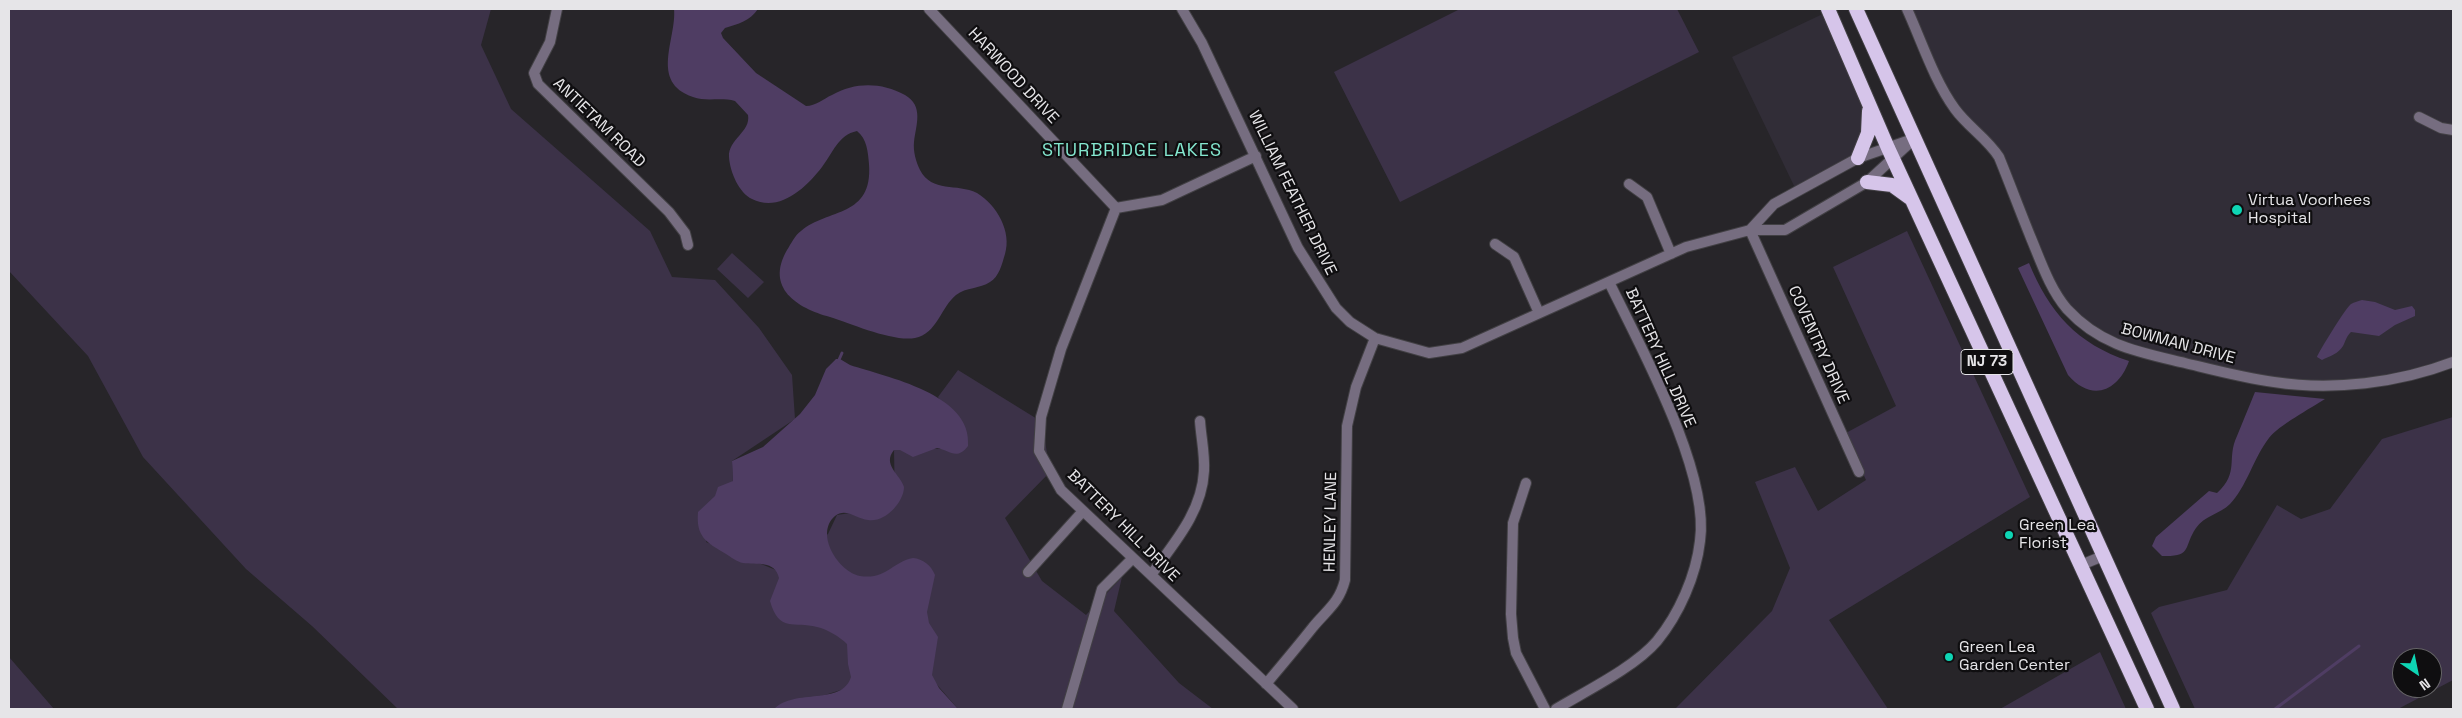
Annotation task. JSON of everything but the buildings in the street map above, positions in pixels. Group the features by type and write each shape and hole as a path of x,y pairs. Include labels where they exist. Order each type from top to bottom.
{"highway":[{"name":"NJ 73","path":"1828,9 1912,200 2147,709"},
{"name":"NJ 73","path":"1856,9 2173,709"},
{"path":"1858,158 1868,133 1869,105"},
{"path":"1868,182 1892,185 1912,200"}],"street":[{"name":"ANTIETAM ROAD","path":"557,9 550,42 534,73 538,84 670,212 684,233 688,245"},
{"name":"WILLIAM FEATHER DRIVE","path":"1182,9 1202,43 1298,248 1318,283 1336,308 1350,322 1375,338 1429,353 1462,348 1686,247 1750,230 1785,230 1868,182 1891,153 1914,139"},
{"name":"BOWMAN DRIVE","path":"1907,9 1947,97 1963,118 1986,139 1999,157 2052,286 2066,308 2082,324 2102,338 2126,350 2276,383 2346,384 2381,381 2453,362"},
{"name":"HARWOOD DRIVE","path":"931,10 1116,208"},
{"path":"2419,117 2441,128 2453,130"},
{"name":"WILLIAM FEATHER DRIVE","path":"1750,230 1774,204 1858,158 1891,153"},
{"path":"1116,208 1162,200 1256,156"},
{"path":"1629,184 1648,197 1671,254"},
{"name":"BATTERY HILL DRIVE","path":"1116,208 1060,349 1041,417 1039,450 1044,463 1061,490 1293,709"},
{"name":"COVENTRY DRIVE","path":"1750,230 1859,472"},
{"path":"1495,244 1514,257 1539,313"},
{"name":"BATTERY HILL DRIVE","path":"1556,709 1640,657 1657,641 1677,610 1690,580 1701,541 1699,510 1693,474 1662,391 1609,282"},
{"name":"HENLEY LANE","path":"1266,684 1320,619 1335,604 1341,594 1345,580 1347,426 1356,387 1375,338"},
{"path":"1151,575 1193,516 1198,501 1204,468 1200,421"},
{"path":"1526,483 1513,523 1511,614 1513,638 1516,653 1545,709"},
{"path":"1028,572 1083,511"},
{"path":"2081,565 2103,556"},
{"path":"1067,709 1102,589 1132,558"}],"shaded area":[{"path":"9,9 491,9 481,45 511,109 650,231 672,277 715,280 759,328 792,375 795,419 732,461 733,481 706,542 776,570 828,534 837,515 895,506 894,450 966,448 938,397 958,370 1042,422 1050,472 1005,518 1042,581 1086,615 1122,577 1114,611 1179,683 1213,709 958,709 933,680 844,689 780,709 398,709 312,626 246,569 143,457 88,356 9,271"},
{"path":"674,9 758,9 747,19 725,28 721,33 723,38 756,73 806,106 816,104 841,91 868,85 887,88 911,99 917,110 914,153 920,170 925,177 938,185 977,193 991,204 1001,220 1007,246 996,277 982,286 960,292 956,295 934,326 929,331 915,338 906,339 872,332 818,313 796,302 782,286 780,275 781,263 787,250 799,233 812,224 847,209 864,194 868,181 869,164 865,142 857,131 845,136 836,145 816,175 800,190 782,201 762,203 747,196 736,181 729,157 732,145 746,126 748,115 735,101 693,97 680,90 672,81 668,70 668,59"},
{"path":"1460,9 1677,9 1699,52 1400,202 1334,72"},
{"name":"Virtua Voorhees Hospital","path":"1907,9 2453,9 2453,362 2381,381 2276,383 2126,349 2066,308 1999,157 1956,110"},
{"path":"1829,11 1869,105 1858,158 1797,192 1732,57"},
{"path":"1907,231 2030,497 1829,620 1888,709 1675,709 1772,611 1790,568 1755,482 1795,467 1818,511 1866,480 1844,434 1896,406 1833,267"},
{"path":"732,253 764,282 748,298 717,269"},
{"path":"2029,263 2046,297 2067,324 2094,345 2129,361 2124,372 2111,386 2095,391 2086,389 2068,375 2018,268"},
{"path":"2362,300 2375,302 2395,310 2412,306 2415,310 2415,316 2395,325 2379,336 2351,332 2341,349 2336,353 2322,360 2317,357 2348,307 2352,303"},
{"path":"836,359 904,382 924,391 942,401 957,413 966,428 968,446 957,454 937,448 913,457 900,450 894,450 890,460 891,465 904,487 901,499 897,505 887,515 874,520 864,519 847,513 839,514 829,524 827,532 828,542 837,560 852,573 860,576 869,577 883,573 913,558 929,565 935,575 927,612 929,623 938,637 932,675 939,688 958,709 774,709 794,699 828,694 846,686 851,677 847,644 821,628 783,622 778,618 770,601 779,578 774,568 764,564 736,561 708,542 701,533 698,512 715,496 718,487 733,481 732,461 763,447 800,414 815,395 826,369"},
{"path":"2255,392 2325,399 2273,433 2259,454 2236,497 2226,507 2199,524 2183,553 2162,556 2152,546 2156,537 2209,491 2217,493 2228,478 2231,472 2234,444"},
{"path":"2453,417 2453,680 2442,686 2442,648 2392,648 2392,698 2419,698 2398,709 2195,709 2151,613 2159,607 2227,590 2277,505 2301,519 2330,509 2382,439"},
{"path":"2100,652 2126,709 2000,709"},
{"path":"9,657 54,709 9,709"}],"waterway":[{"path":"838,362 842,353"},
{"path":"2275,709 2359,646"}],"place":[{"name":"Virtua Voorhees Hospital","path":"2237,210"},
{"name":"Green Lea Florist","path":"2009,535"},
{"name":"Green Lea Garden Center","path":"1949,657"}],"district":[{"name":"STURBRIDGE LAKES","path":"1132,151"}]}
